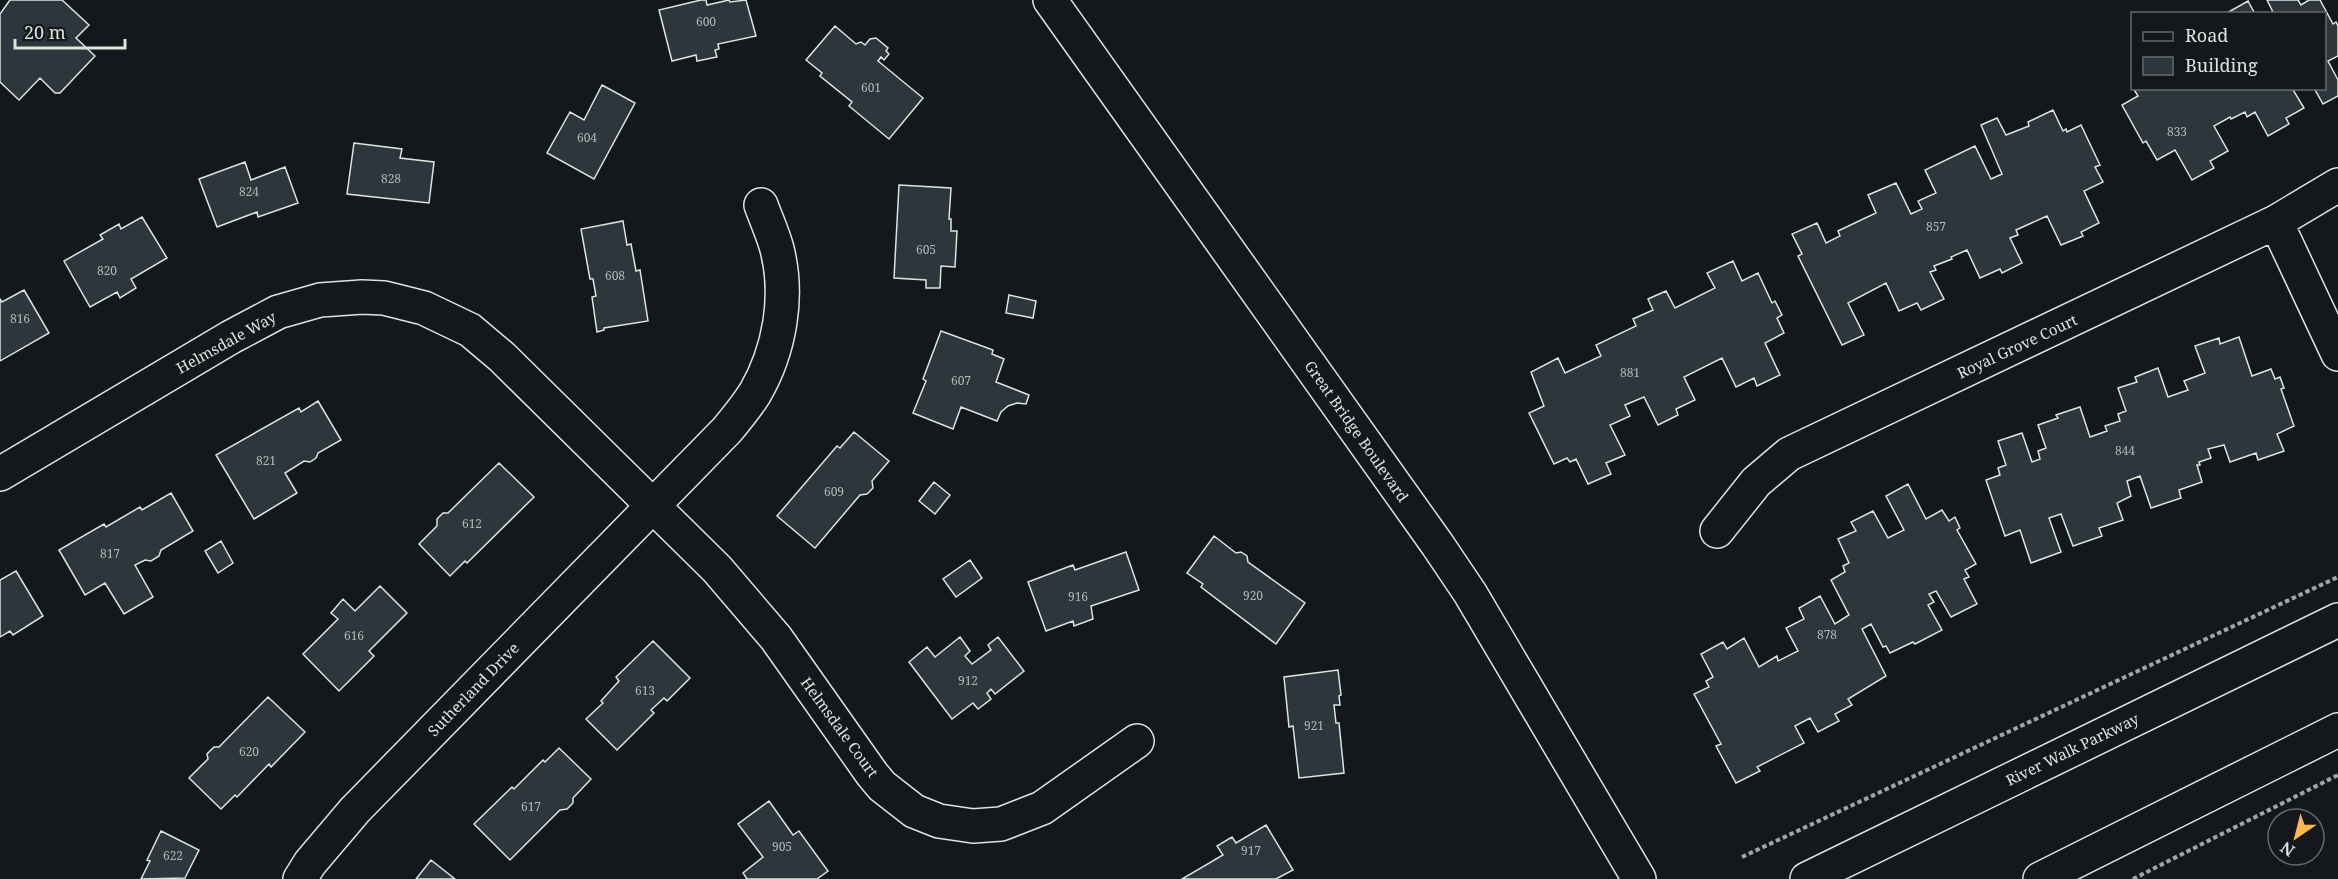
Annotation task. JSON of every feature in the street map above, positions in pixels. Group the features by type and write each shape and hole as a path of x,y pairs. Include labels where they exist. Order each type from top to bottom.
{"street":[{"name":"Great Bridge Boulevard","path":"1050,0 1444,554 1476,603 1639,879"},
{"name":"Royal Grove Court","path":"1717,531 1756,482 1789,454 2276,222 2338,185"},
{"name":"Sutherland Drive","path":"300,879 310,863 354,810 728,430 754,395 766,373 779,326 783,297 777,248 761,205"},
{"path":"2276,222 2338,354"},
{"name":"Helmsdale Way","path":"0,474 231,337 278,312 320,300 384,298 424,308 470,330 526,381 654,506"},
{"name":"Helmsdale Court","path":"654,506 717,569 776,638 882,786 914,810 939,821 973,826 1001,824 1042,808 1137,741"},
{"name":"River Walk Parkway","path":"1807,879 2338,620"},
{"path":"2040,879 2338,730"}],"path":[{"path":"1742,857 2338,577"},
{"path":"2133,879 2338,776"}],"building":[{"path":"10,0 62,0 89,25 76,38 95,56 60,93 55,93 40,78 19,100 0,82 0,14"},
{"path":"706,0 707,5 729,0 730,2 746,0 756,36 718,44 719,49 715,50 717,57 697,61 696,55 672,61 659,10"},
{"path":"2267,0 2298,0 2301,5 2309,0 2320,0 2333,24 2336,22 2338,26 2338,56 2328,61 2338,80 2338,96 2323,104 2315,90 2326,90 2326,12 2273,12"},
{"path":"2248,1 2254,12 2229,12"},
{"path":"835,26 856,44 861,42 865,45 870,39 876,38 888,48 886,51 889,54 884,60 881,57 878,61 923,98 889,139 849,106 852,102 820,76 822,73 806,60"},
{"path":"602,85 635,103 594,179 547,153 570,112 584,120"},
{"path":"2134,90 2293,90 2304,108 2286,118 2289,124 2268,136 2255,112 2247,117 2245,112 2231,119 2230,117 2214,126 2228,151 2210,161 2214,168 2192,180 2175,150 2157,160 2146,141 2143,143 2122,105 2138,96"},
{"path":"2053,110 2063,131 2066,129 2067,132 2081,125 2100,165 2095,167 2103,182 2084,191 2099,223 2081,232 2083,236 2061,245 2047,216 2016,230 2018,235 2010,238 2022,263 2002,273 2000,269 1980,278 1967,250 1951,257 1952,259 1934,266 1936,270 1930,272 1944,299 1921,310 1917,303 1899,311 1886,283 1848,303 1864,335 1842,345 1798,256 1802,254 1792,234 1817,223 1826,243 1840,236 1838,231 1876,213 1868,195 1896,183 1911,214 1922,209 1918,201 1936,193 1925,170 1975,146 1991,179 2002,174 1981,125 1997,118 2006,135 2029,126 2028,122"},
{"path":"354,143 402,149 400,158 434,162 429,203 347,194"},
{"path":"245,162 251,180 285,167 298,203 258,217 257,212 217,227 199,179"},
{"path":"899,185 951,188 949,219 951,219 951,231 957,231 955,267 941,266 940,288 926,288 926,280 894,278"},
{"path":"142,217 167,258 131,279 136,288 120,298 117,292 90,307 64,261 103,239 100,235 119,224 121,229"},
{"path":"623,221 627,245 631,244 636,271 640,270 648,321 604,328 597,332 592,297 596,296 593,279 590,279 581,229"},
{"path":"1733,261 1742,281 1758,273 1772,303 1775,301 1782,315 1777,318 1784,333 1765,343 1780,375 1757,386 1754,378 1736,387 1722,358 1684,377 1695,400 1676,409 1678,415 1658,425 1644,397 1625,405 1630,416 1610,425 1625,455 1606,463 1611,474 1588,484 1576,459 1570,462 1567,458 1554,464 1529,413 1544,406 1531,372 1558,358 1565,373 1601,356 1596,345 1636,326 1633,319 1653,310 1648,299 1666,291 1675,308 1715,288 1707,273"},
{"path":"24,290 49,333 0,361 0,299 2,302"},
{"path":"1009,295 1036,301 1033,318 1006,313"},
{"path":"941,331 993,350 992,354 1004,359 996,382 1029,395 1026,404 1017,403 1008,406 1001,412 997,421 961,407 953,429 913,413 926,381 923,379"},
{"path":"2239,337 2252,376 2271,369 2275,379 2280,377 2284,388 2281,389 2294,426 2277,434 2284,451 2258,460 2256,453 2230,462 2224,445 2208,449 2211,458 2197,465 2202,482 2179,490 2181,498 2151,508 2140,476 2127,481 2131,496 2117,503 2123,520 2099,528 2102,536 2073,546 2061,514 2049,518 2061,552 2031,563 2020,530 2005,536 1986,480 2000,475 1998,468 2006,465 1998,441 2022,433 2032,462 2040,459 2038,451 2046,448 2038,425 2058,418 2056,415 2080,407 2090,437 2107,431 2105,426 2120,421 2118,414 2126,411 2118,388 2137,382 2135,377 2158,368 2168,397 2188,390 2184,381 2205,373 2195,346 2219,338 2220,344"},
{"path":"318,401 341,440 318,453 316,458 310,462 304,461 285,473 297,493 254,519 216,455 299,408 301,412"},
{"path":"854,432 889,461 872,481 873,488 867,494 860,495 815,548 777,516 837,446 840,448"},
{"path":"499,463 534,497 467,563 465,561 450,576 419,544 437,526 437,519 443,513 448,513"},
{"path":"934,482 950,495 935,514 919,501"},
{"path":"1908,484 1926,519 1942,510 1949,521 1955,517 1960,528 1957,530 1976,564 1965,570 1969,577 1964,579 1977,604 1951,617 1936,591 1929,594 1934,602 1928,605 1942,630 1915,644 1913,642 1890,653 1886,646 1883,647 1871,624 1862,629 1886,676 1848,699 1852,705 1835,714 1839,721 1818,732 1810,718 1795,726 1804,743 1757,767 1760,771 1736,783 1716,746 1721,744 1694,694 1709,687 1706,681 1713,677 1701,654 1723,642 1727,649 1744,638 1759,667 1777,656 1778,661 1798,651 1786,628 1804,619 1799,608 1820,596 1835,624 1849,615 1831,580 1845,572 1843,566 1849,563 1838,539 1856,531 1851,522 1873,511 1888,538 1904,530 1886,496"},
{"path":"171,493 193,531 161,550 159,556 151,561 145,560 135,565 153,597 124,614 105,583 85,595 59,550 104,524 106,527 140,507 142,510"},
{"path":"1214,536 1236,553 1241,552 1247,556 1248,562 1305,603 1276,644 1201,587 1203,584 1187,573"},
{"path":"221,541 233,563 218,573 205,551"},
{"path":"1126,552 1139,590 1091,606 1093,619 1074,626 1073,621 1046,631 1028,582 1073,565 1075,570"},
{"path":"970,560 982,578 956,597 943,579"},
{"path":"16,571 43,616 13,635 10,631 0,637 0,580"},
{"path":"380,586 407,613 369,651 374,656 339,691 303,654 338,619 331,613 343,599 355,611"},
{"path":"960,637 970,651 965,656 972,664 991,650 988,645 998,637 1024,671 995,694 991,689 987,693 991,699 978,709 973,703 952,719 909,662 927,647 935,657"},
{"path":"653,641 690,678 667,701 664,698 651,710 654,713 617,750 586,719 603,703 601,701 619,681 616,677"},
{"path":"1338,670 1340,705 1334,705 1336,723 1339,723 1344,773 1299,778 1293,726 1289,727 1284,677"},
{"path":"268,697 305,732 271,767 269,764 237,797 235,795 221,809 189,778 208,759 207,754 214,747 219,747"},
{"path":"559,748 591,779 573,798 573,803 567,809 560,810 510,860 474,824 512,787 514,789 543,760 545,762"},
{"path":"769,801 793,835 799,831 828,871 817,879 747,879 743,873 763,857 738,824"},
{"path":"1266,825 1293,870 1276,879 1182,879 1223,855 1217,846 1232,837 1236,843"},
{"path":"161,831 199,850 185,878 141,879"},
{"path":"431,860 455,879 416,879"}]}
